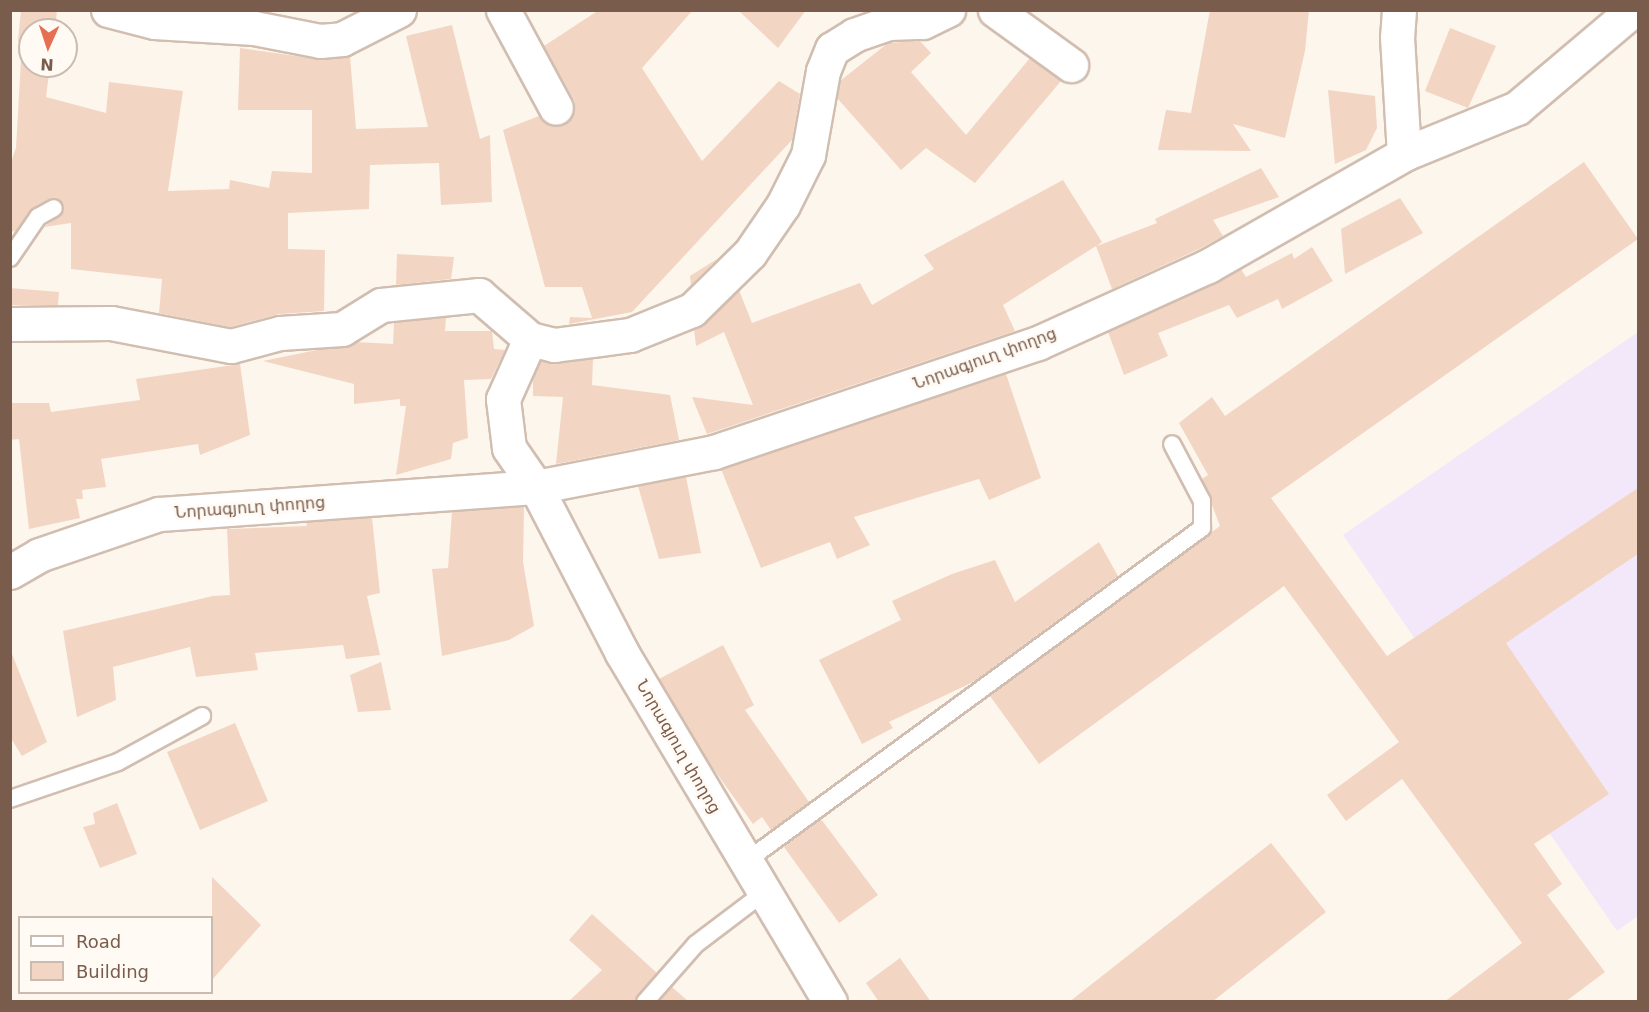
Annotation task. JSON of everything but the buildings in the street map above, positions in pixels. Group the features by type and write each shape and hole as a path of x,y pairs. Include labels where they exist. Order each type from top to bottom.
{"street":[{"path":"108,10 154,22 254,28 320,40 342,39 399,10"},
{"path":"503,10 556,108"},
{"path":"10,324 111,323 231,346 280,333 342,329 381,305 479,295 530,339 554,345 630,335 692,310 750,254 783,205 808,155 823,71 832,49 854,35 880,26 923,22 948,10"},
{"path":"995,10 1071,65"},
{"path":"1399,10 1397,37 1404,154"},
{"name":"Նորագյուղ փողոց","path":"10,572 39,555 159,514 536,487 714,452 1038,343 1208,266 1404,154 1517,108 1633,10"},
{"name":"Նորագյուղ փողոց","path":"530,339 503,399 509,448 536,487 622,653 762,894 830,1002"}],"lane":[{"path":"10,258 38,217 54,208"},
{"path":"745,862 1202,528 1202,501 1172,444"},
{"path":"10,799 118,762 202,716"},
{"path":"645,1002 696,944 762,894"}],"shaded area":[{"path":"1638,332 1638,916 1617,931 1343,535"}]}
